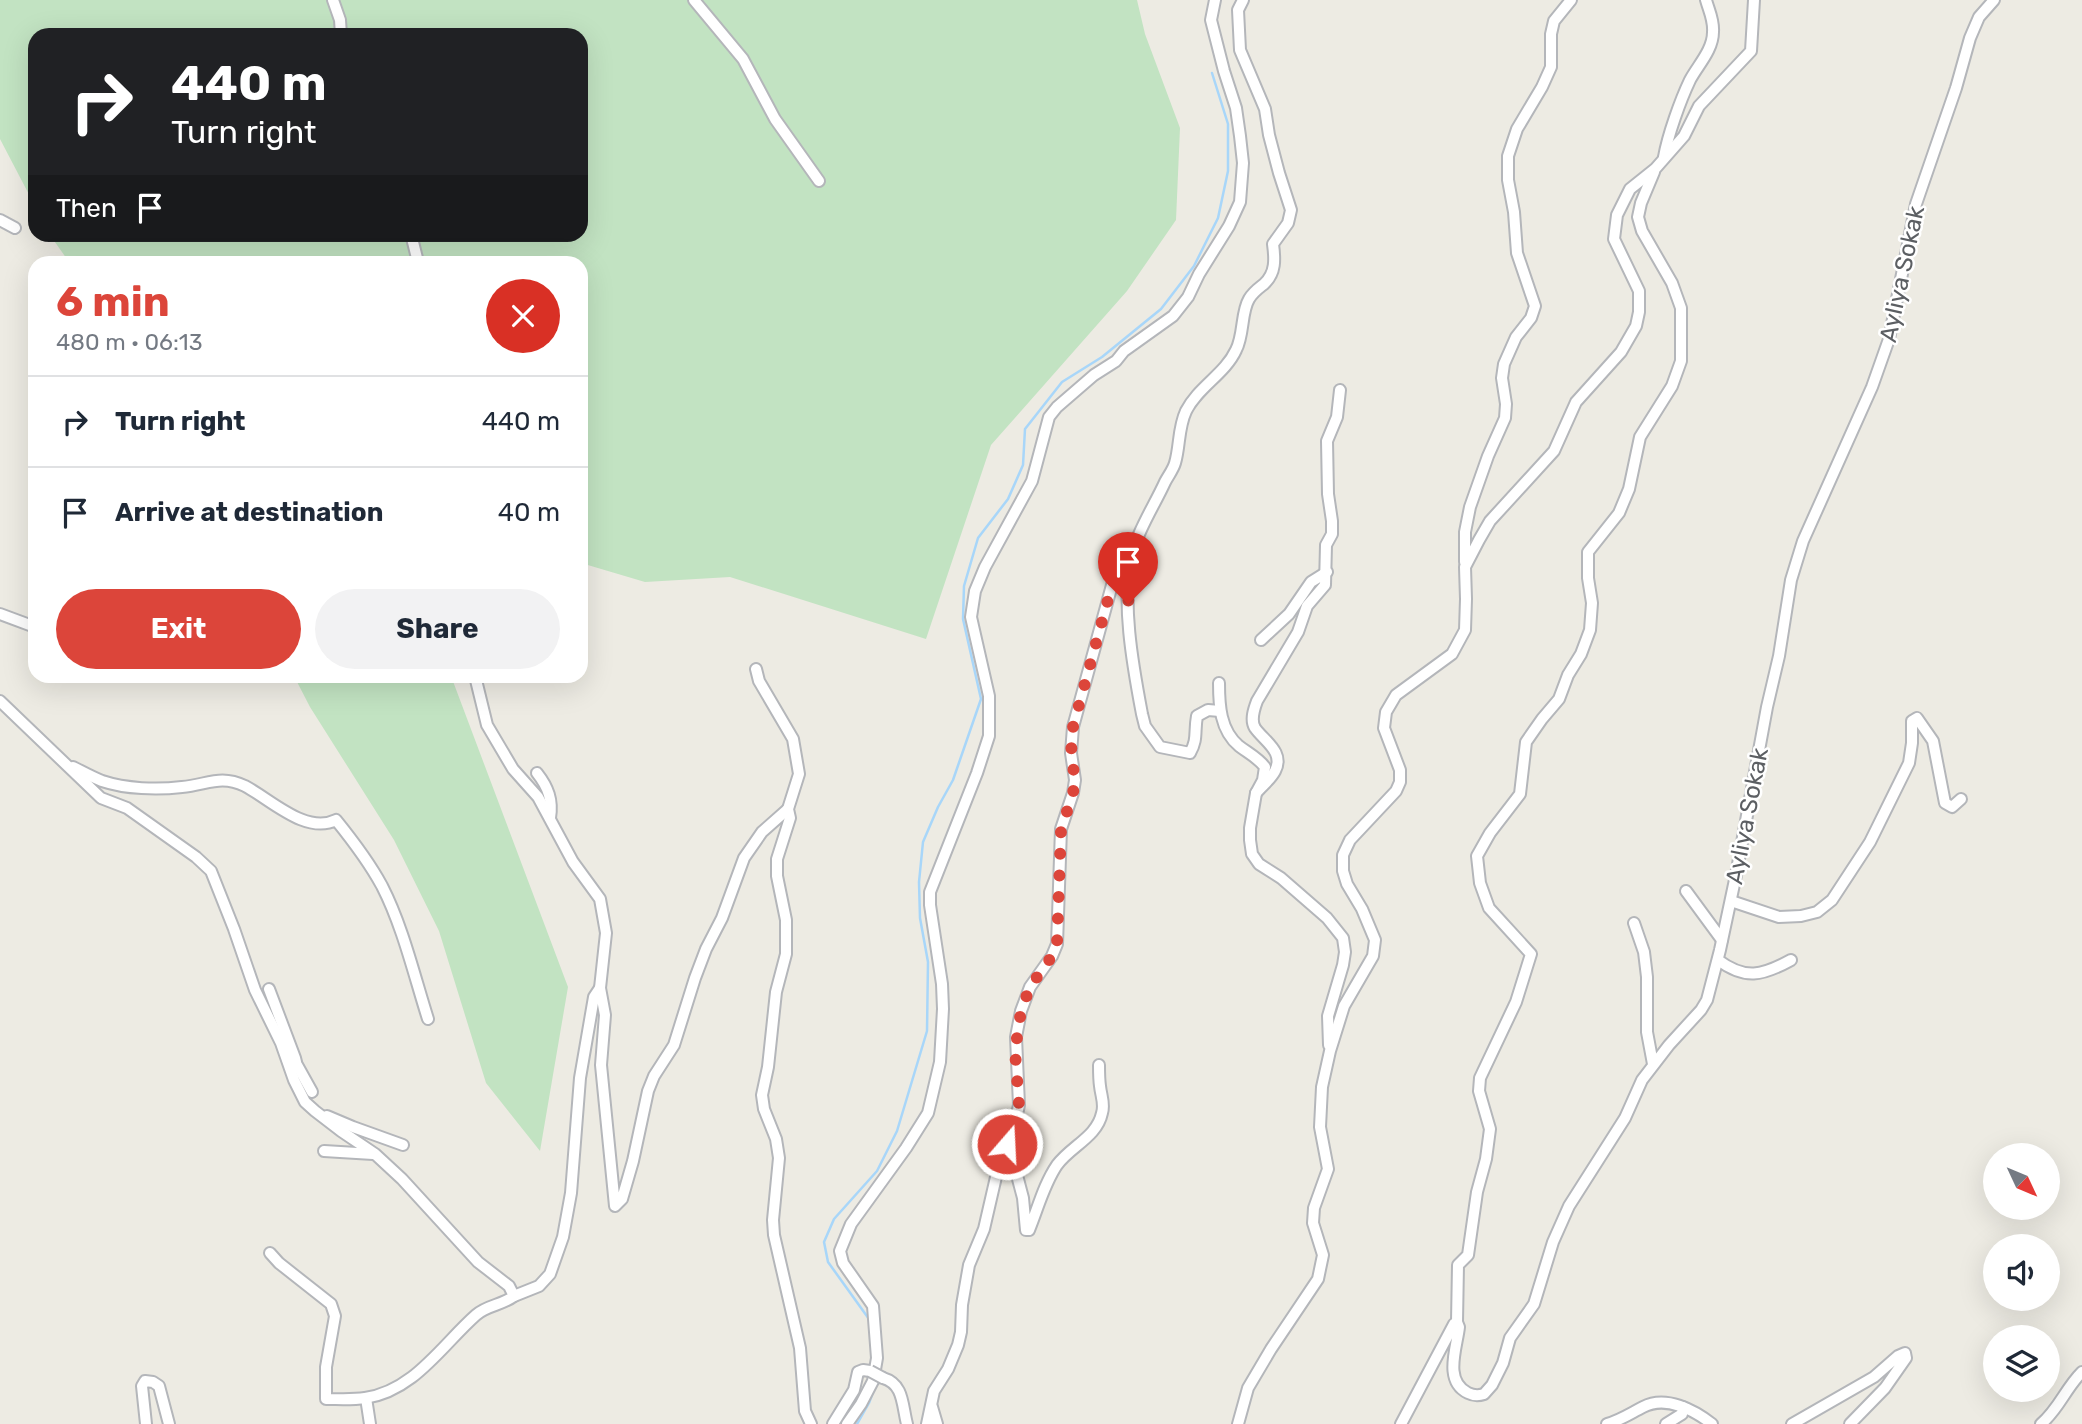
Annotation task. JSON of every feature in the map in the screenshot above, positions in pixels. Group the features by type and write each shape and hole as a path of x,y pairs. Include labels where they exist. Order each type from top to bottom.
{"street":[{"path":"333,0 341,28"},
{"path":"694,0 743,59 775,119 819,181"},
{"path":"847,1424 862,1404 873,1381 877,1358 873,1306 843,1263 840,1251 851,1224 928,1113 940,1062 942,984 930,892 989,736 989,696 971,617 975,591 985,567 1032,481 1049,417 1094,375 1173,316 1188,297 1235,215 1242,190 1243,163 1236,108 1211,20 1215,0"},
{"path":"1220,711 1208,710 1197,716 1196,742 1190,753 1160,747 1145,726 1129,629 1129,578 1133,551 1174,465 1185,413 1192,401 1220,373 1236,352 1247,300 1266,282 1273,271 1273,244 1288,223 1291,210 1279,173 1265,109 1240,50 1238,10 1242,0"},
{"path":"1238,1424 1248,1388 1318,1279 1323,1255 1312,1223 1314,1208 1328,1169 1320,1127 1322,1087 1344,1006 1373,956 1375,940 1362,909 1347,884 1343,855 1350,840 1396,792 1400,782 1400,770 1384,727 1386,712 1396,695 1452,654 1465,630 1465,532 1470,507 1488,456 1506,418 1502,378 1504,363 1516,337 1531,318 1535,306 1517,253 1508,180 1508,156 1517,129 1551,67 1554,21 1571,0"},
{"path":"1664,158 1667,141 1686,92 1710,46 1713,21 1706,0"},
{"path":"1465,567 1490,522 1554,451 1576,402 1621,352 1636,326 1639,291 1614,239 1617,215 1630,189 1655,169 1684,136 1699,106 1751,51 1754,0"},
{"name":"Ayliya Sokak","path":"1457,1322 1459,1327 1452,1363 1455,1378 1462,1390 1480,1396 1492,1385 1503,1363 1510,1338 1534,1304 1561,1222 1625,1118 1638,1088 1653,1065 1701,1010 1711,990 1779,656 1789,589 1800,550 1885,354 1916,204 1956,88 1970,38 1979,17 1994,0"},
{"path":"1401,1424 1457,1322 1458,1265 1468,1255 1490,1129 1479,1091 1480,1079 1516,1002 1531,954 1489,908 1480,883 1478,856 1490,833 1520,794 1526,743 1559,699 1568,675 1581,654 1590,630 1592,603 1588,552 1619,513 1629,489 1640,437 1672,386 1681,361 1681,308 1672,283 1642,232 1638,216 1655,169"},
{"path":"0,220 15,228"},
{"path":"1256,793 1276,770 1277,756 1271,745 1254,727 1252,713 1298,632 1307,607 1325,585 1326,545 1332,534 1327,441 1337,417 1340,390"},
{"path":"1099,1065 1103,1104 1099,1123 1091,1134 1065,1155 1053,1171 1030,1230 1026,1230 1023,1198 1012,1154 1019,1105 1016,1037 1021,1011 1030,987 1052,956 1057,944 1061,830 1075,780 1071,753 1073,727 1115,574 1133,551"},
{"path":"1261,640 1289,614 1311,582 1326,572"},
{"path":"0,614 28,624"},
{"path":"756,669 759,681 793,739 799,774 788,809 790,818 777,859 777,876 786,920 786,954 776,992 768,1067 762,1095 779,1158 774,1235 800,1348 805,1411 811,1424"},
{"path":"477,683 487,725 513,769 538,797 573,862 600,899 606,933 600,988 605,1015 601,1065 615,1206 622,1199 633,1161 648,1091 654,1076 674,1045 695,978 722,918 744,858 762,832 788,809"},
{"path":"1219,683 1223,724 1238,745 1265,767 1263,780 1256,793 1250,828 1252,854 1259,864 1327,918 1343,938 1343,965 1328,1016 1330,1051"},
{"path":"0,701 101,797 127,808 196,857 211,871 255,990 281,1043 305,1102 375,1154 478,1262 509,1286 514,1296"},
{"path":"1731,901 1779,917 1816,912 1832,900 1871,842 1909,763 1912,721 1917,718 1933,741 1945,803 1952,807 1961,799"},
{"path":"62,761 100,780 120,786 183,788 219,780 231,781 246,787 291,815 310,822 327,824 336,820 359,849 382,887 401,932 428,1018"},
{"path":"537,773 550,794 550,818"},
{"path":"1686,891 1723,940"},
{"path":"1634,923 1644,952 1647,1032 1653,1065"},
{"path":"1718,960 1732,971 1744,974 1772,969 1790,960"},
{"path":"270,1253 331,1304 335,1316 326,1367 326,1399 366,1398 402,1384 417,1374 479,1312 539,1286 550,1274 563,1237 571,1193 580,1077 594,998 600,988"},
{"path":"269,989 295,1058 296,1062 290,1067"},
{"path":"290,1067 297,1065 312,1092"},
{"path":"315,1111 403,1145"},
{"path":"927,1424 934,1391 948,1369 958,1345 961,1305 969,1265 984,1229 999,1164 1015,1124"},
{"path":"324,1151 375,1154"},
{"path":"1792,1424 1874,1377 1905,1353 1906,1359 1885,1388 1850,1424"},
{"path":"832,1424 854,1390 858,1373 863,1370 893,1381 907,1424"},
{"path":"2041,1424 2055,1411 2070,1384 2082,1372"},
{"path":"146,1424 142,1386 145,1381 159,1386 169,1424"},
{"path":"366,1398 370,1424"},
{"path":"1607,1424 1657,1403 1691,1409 1712,1424"},
{"path":"931,1404 937,1424"},
{"path":"1666,1424 1682,1414 1683,1406"}],"green space":[{"path":"0,0 1137,0 1145,34 1180,128 1176,220 1127,291 991,445 926,639 730,577 645,582 588,565 588,256 65,256 55,242 588,242 588,28 28,28 28,193 0,139"},
{"path":"298,683 454,683 568,987 540,1151 486,1083 439,931 394,840"}],"waterway":[{"path":"869,1319 828,1262 824,1242 834,1219 877,1171 897,1131 927,1031 928,962 920,918 919,882 923,842 953,780 981,699 963,619 964,586 978,538 1008,499 1023,465 1025,429 1062,382 1102,357 1161,309 1194,266 1218,218 1228,171 1228,124 1212,73"},
{"path":"857,1424 873,1392"}],"route":[{"path":"1007,1144 1019,1105 1015,1051 1021,1011 1030,987 1052,956 1057,944 1061,830 1075,780 1071,753 1073,727 1115,574 1133,551 1128,604"}]}
